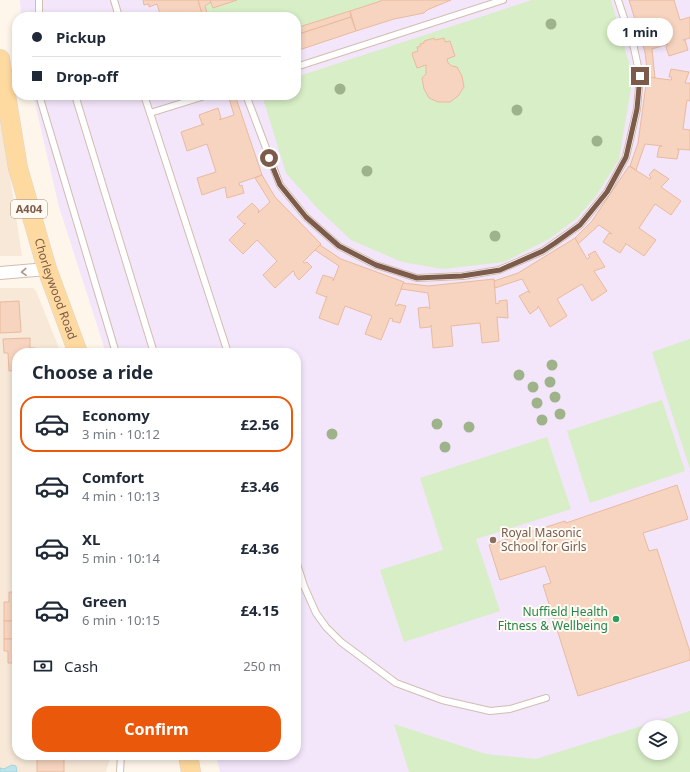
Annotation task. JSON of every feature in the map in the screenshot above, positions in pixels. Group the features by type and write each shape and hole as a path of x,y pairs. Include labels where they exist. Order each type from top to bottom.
{"main road":[{"name":"Chorleywood Road","path":"0,59 18,168 47,270 76,348"},
{"path":"189,760 191,772"}],"street":[{"path":"0,273 47,270"}],"lane":[{"path":"39,0 39,12"},
{"path":"114,0 118,12"},
{"path":"301,65 503,0"},
{"path":"248,100 280,185 306,217 339,246 376,265 417,278 462,276 500,270 543,251 580,225 607,192 626,157 637,109 640,76 634,48 618,0"},
{"path":"40,100 115,348"},
{"path":"77,100 152,348"},
{"path":"146,100 226,348"},
{"path":"150,113 192,100"},
{"path":"301,574 316,613 326,626 341,642 396,683 442,700 490,711 510,709 546,698"},
{"path":"120,772 121,760"}],"shaded area":[{"name":"Royal Masonic School for Girls","path":"20,0 690,0 690,772 220,772 217,760 301,760 301,348 104,348 59,207 34,100 301,100 301,12 21,12"},
{"path":"0,110 22,256 0,256"},
{"path":"0,288 33,288 36,291 59,348 12,348 12,760 110,760 106,772 0,772"}],"green space":[{"path":"236,0 381,0 301,26 301,12 207,12 205,6 211,2 213,8"},
{"path":"532,0 611,0 633,77 619,159 596,196 576,219 549,239 504,262 443,269 402,262 351,240 317,208 286,173 264,100 301,100 301,75"},
{"path":"690,339 690,469 652,352"},
{"path":"662,400 685,471 590,503 567,431"},
{"path":"547,437 571,509 476,539 500,611 404,642 380,570 443,550 420,478"},
{"path":"690,711 690,772 409,772 394,724 486,754 536,759 638,727 638,760 678,760 678,720 661,720"}],"water":[{"path":"12,765 16,766 17,772 0,772 0,768 4,769"}],"building":[{"path":"143,0 198,0 202,12 159,12 157,4 149,7 149,4 144,5"},
{"path":"198,0 210,0 211,2 205,6 207,12 202,12"},
{"path":"210,0 237,0 213,8"},
{"path":"381,0 451,0 427,10 424,13 394,19 356,31 350,11"},
{"path":"629,0 674,0 680,20 690,17 690,38 683,40 685,40 688,50 669,56 666,47 668,44 652,49 655,78 648,77 645,52"},
{"path":"350,11 351,17 301,33 301,26"},
{"path":"351,17 356,31 301,49 301,33"},
{"path":"434,38 435,40 444,38 445,42 450,41 455,56 447,59 448,63 457,67 462,76 464,87 458,96 450,102 438,102 429,98 424,89 422,78 426,74 426,65 417,68 412,53 418,51 417,47 421,46 420,44 424,43 424,41"},
{"path":"671,69 689,72 685,83 690,83 690,101 687,100 683,129 690,130 690,150 677,149 679,150 677,159 657,157 659,147 662,146 645,144 636,170 630,166 638,143 647,77 671,80 672,77 669,77"},
{"path":"230,100 237,100 262,175 239,183 240,186 242,185 244,193 227,198 225,187 202,195 197,178 216,172 207,144 187,151 181,132 204,124 202,124 199,115 218,108 221,118 219,120 234,115"},
{"path":"629,166 650,179 651,177 649,175 654,169 669,179 661,187 681,201 671,215 655,204 639,228 656,240 644,256 625,243 626,244 620,253 603,242 609,233 612,234 599,225 578,244 575,238 592,221"},
{"path":"262,175 275,197 321,244 303,262 307,262 312,267 299,280 293,271 275,288 263,275 277,261 257,240 243,254 229,240 246,223 244,224 237,217 252,203 259,210 258,213 270,202 255,178"},
{"path":"575,238 587,259 590,257 588,255 595,251 605,267 594,271 607,291 592,301 582,284 557,299 567,316 550,327 538,306 538,308 530,314 519,296 528,291 530,293 522,279 495,288 494,281 518,273"},
{"path":"320,245 341,259 404,282 395,305 398,306 398,304 406,306 400,323 392,321 393,319 390,318 381,340 365,334 372,316 345,306 338,325 319,318 327,296 326,297 316,293 323,275 333,278 333,281 339,266 315,250"},
{"path":"494,279 496,304 499,303 499,301 507,300 508,318 497,317 499,341 482,343 480,323 451,326 453,346 433,348 431,325 430,327 420,328 418,308 428,307 430,309 428,293 401,289 403,283 428,286"},
{"path":"19,301 21,332 0,333 0,302"},
{"path":"30,338 30,348 12,348 12,371 9,371 8,353 4,353 3,339"},
{"name":"Nuffield Health Fitness & Wellbeing","path":"677,485 688,519 643,533 649,551 657,549 690,652 690,660 578,696 543,585 551,583 545,566 500,580 489,545 565,521 566,523"},
{"path":"9,592 12,592 12,621 4,621 4,602 9,602"},
{"path":"4,621 12,621 12,639 4,639"},
{"path":"4,639 12,639 12,663 8,663 8,651 4,651"},
{"path":"37,760 64,760 64,772 37,772"}],"place":[{"name":"Royal Masonic School for Girls","path":"493,540"},
{"name":"Nuffield Health Fitness & Wellbeing","path":"616,619"}],"route":[{"path":"269,158 280,185 306,217 339,246 376,265 417,278 462,276 500,270 543,251 580,225 607,192 626,157 637,109 640,76"}]}
